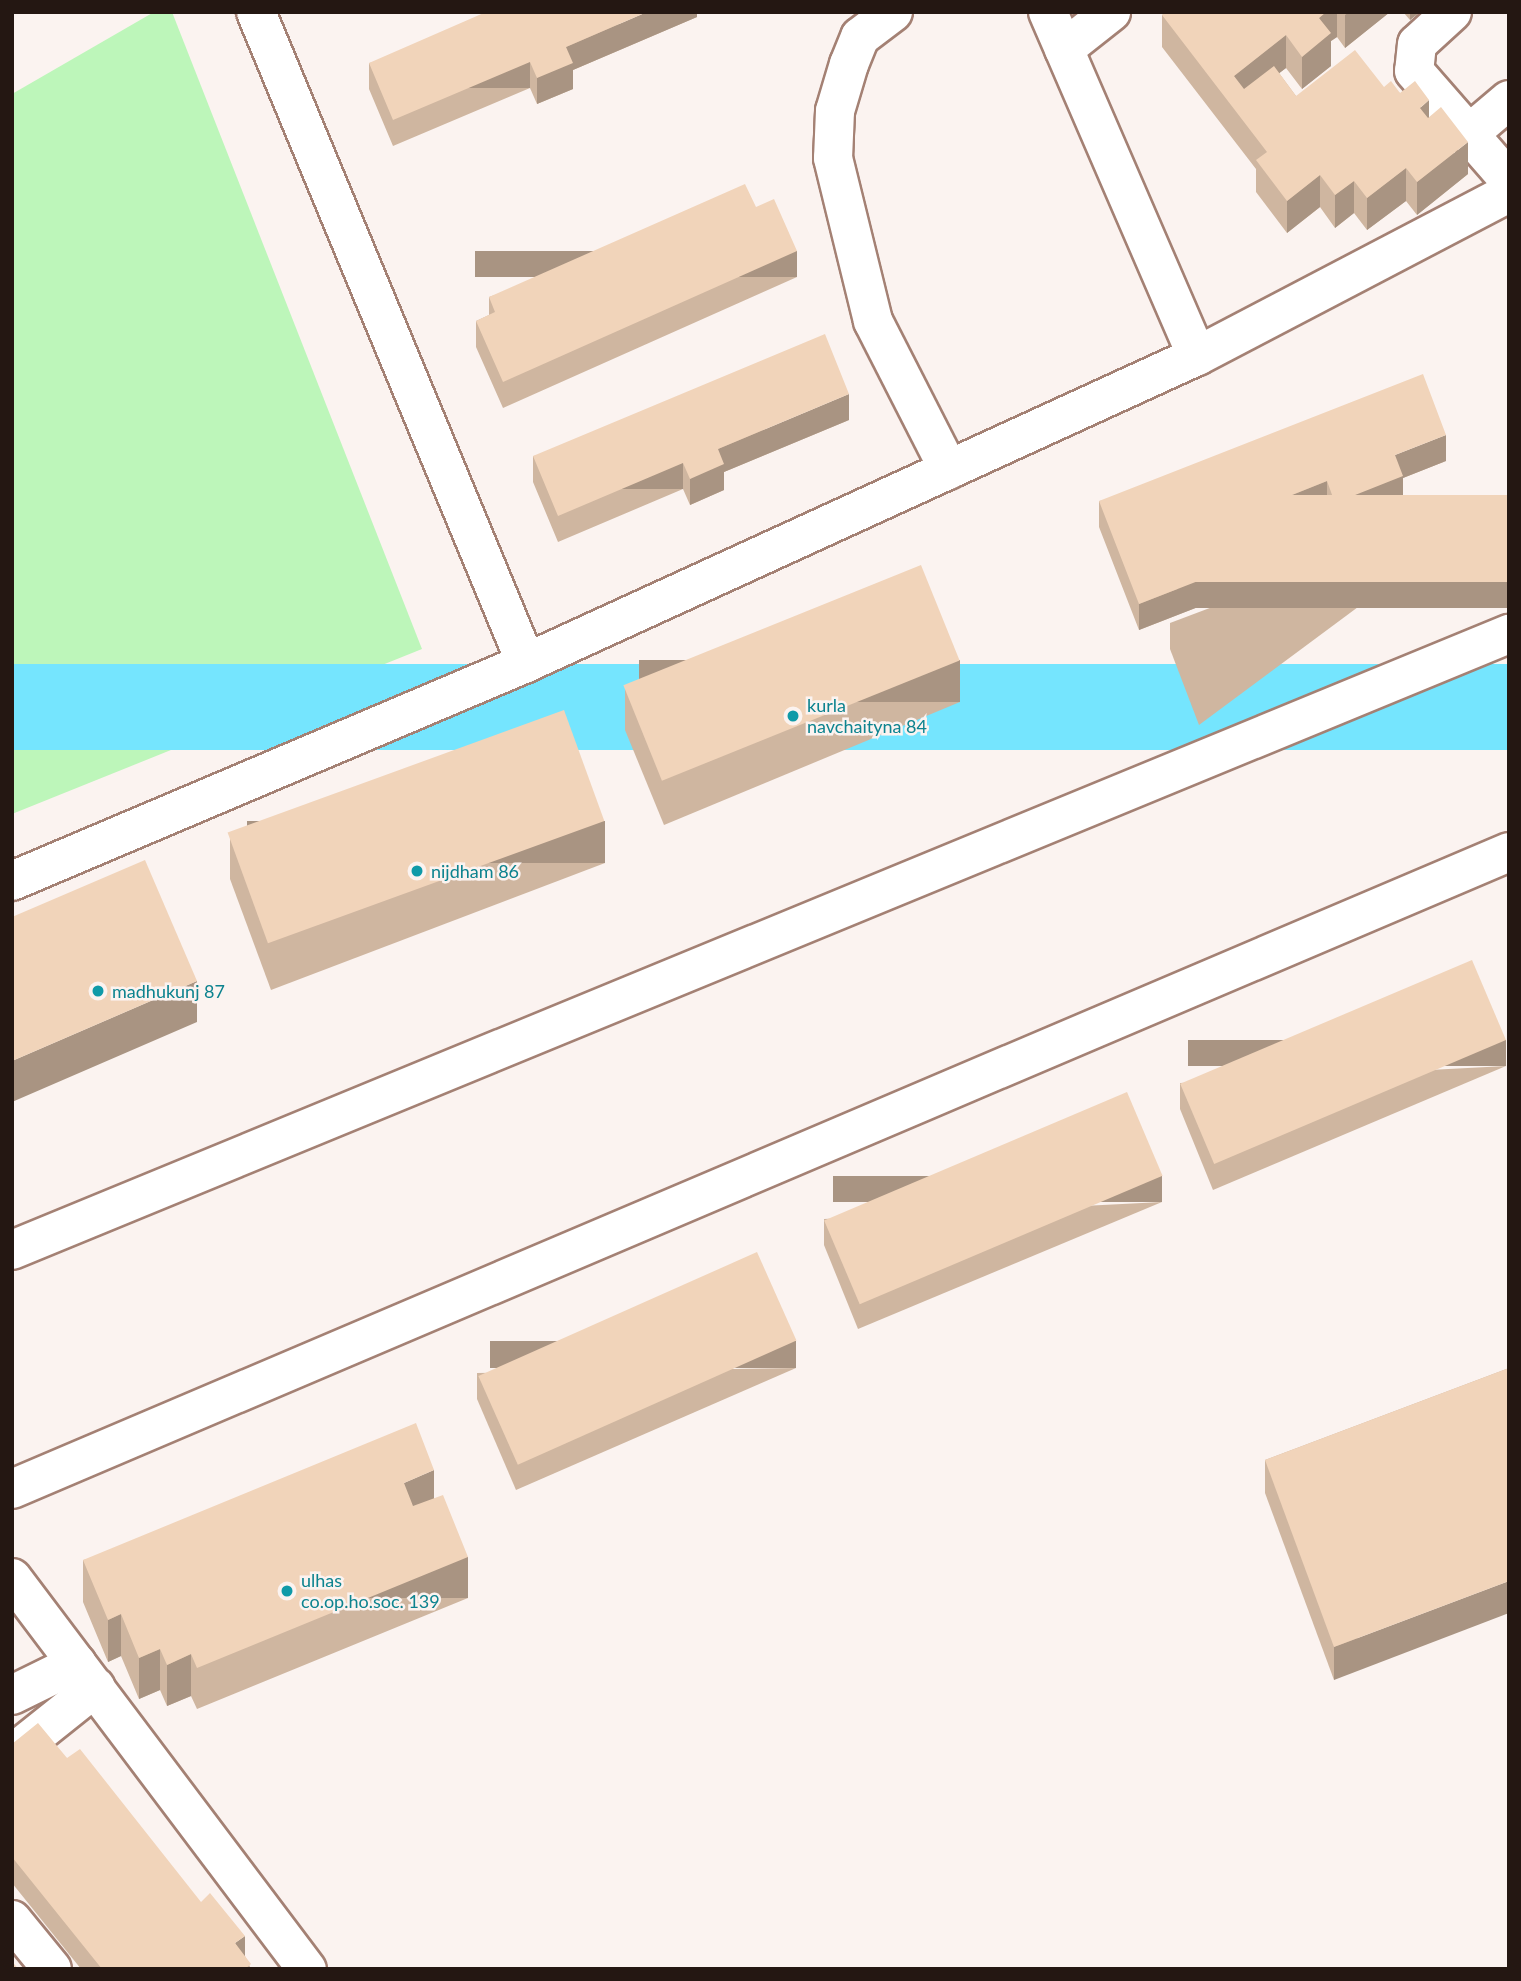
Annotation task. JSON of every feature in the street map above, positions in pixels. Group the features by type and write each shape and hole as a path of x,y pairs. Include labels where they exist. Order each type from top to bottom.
{"street":[{"path":"256,12 526,663"},
{"path":"893,12 860,37 835,111 833,158 873,321 949,470"},
{"path":"1048,12 1197,356"},
{"path":"1064,49 1111,12"},
{"path":"1452,12 1417,44 1413,71 1509,180"},
{"path":"1469,133 1509,100"},
{"path":"12,881 526,663 949,470 1197,356 1509,193"},
{"path":"12,1250 1509,634"},
{"path":"12,1489 1509,852"},
{"path":"12,1578 306,1969"},
{"path":"12,1695 86,1675"},
{"path":"12,1754 86,1675"},
{"path":"12,1920 51,1969"}],"green space":[{"path":"154,12 172,12 422,649 12,814 12,94"}],"water":[{"path":"12,664 1509,664 1509,750 12,750"}],"building":[{"path":"486,12 647,12 566,47 573,63 537,78 530,62 393,120 369,63"},
{"path":"1166,12 1326,12 1319,18 1331,33 1302,57 1286,35 1234,76 1244,89 1274,66 1296,96 1355,50 1384,87 1391,81 1400,93 1415,81 1429,100 1420,108 1428,118 1441,107 1468,142 1417,182 1406,168 1367,198 1354,181 1335,195 1320,175 1287,201 1256,160 1267,152 1162,15"},
{"path":"745,184 756,207 774,199 797,251 503,382 476,321 495,312 489,297"},
{"path":"825,334 849,394 718,449 724,464 690,479 683,463 558,516 533,456"},
{"path":"1423,374 1446,435 1395,455 1403,476 1335,503 1327,481 1217,525 1234,567 1139,604 1099,501"},
{"path":"1147,495 1509,495 1509,582 1147,582"},
{"path":"921,565 960,660 662,781 623,685"},
{"name":"nijdham 86","path":"564,710 604,821 268,943 228,832"},
{"name":"madhukunj 87","path":"145,860 197,981 12,1061 12,917"},
{"path":"1472,960 1506,1040 1214,1164 1180,1084"},
{"path":"1127,1092 1163,1176 860,1304 824,1221"},
{"path":"757,1252 796,1341 518,1465 478,1376"},
{"path":"1509,1368 1509,1581 1334,1647 1265,1460"},
{"name":"ulhas co.op.ho.soc. 139","path":"416,1423 434,1470 404,1483 413,1506 443,1495 468,1557 197,1668 191,1654 167,1665 160,1649 139,1658 121,1614 108,1620 83,1560"},
{"path":"38,1723 67,1758 80,1749 201,1902 210,1893 245,1936 235,1943 251,1964 245,1969 102,1969 12,1857 12,1744"}],"place":[{"name":"kurla navchaityna 84","path":"793,716"},
{"name":"nijdham 86","path":"417,871"},
{"name":"madhukunj 87","path":"98,991"},
{"name":"ulhas co.op.ho.soc. 139","path":"287,1591"}]}
